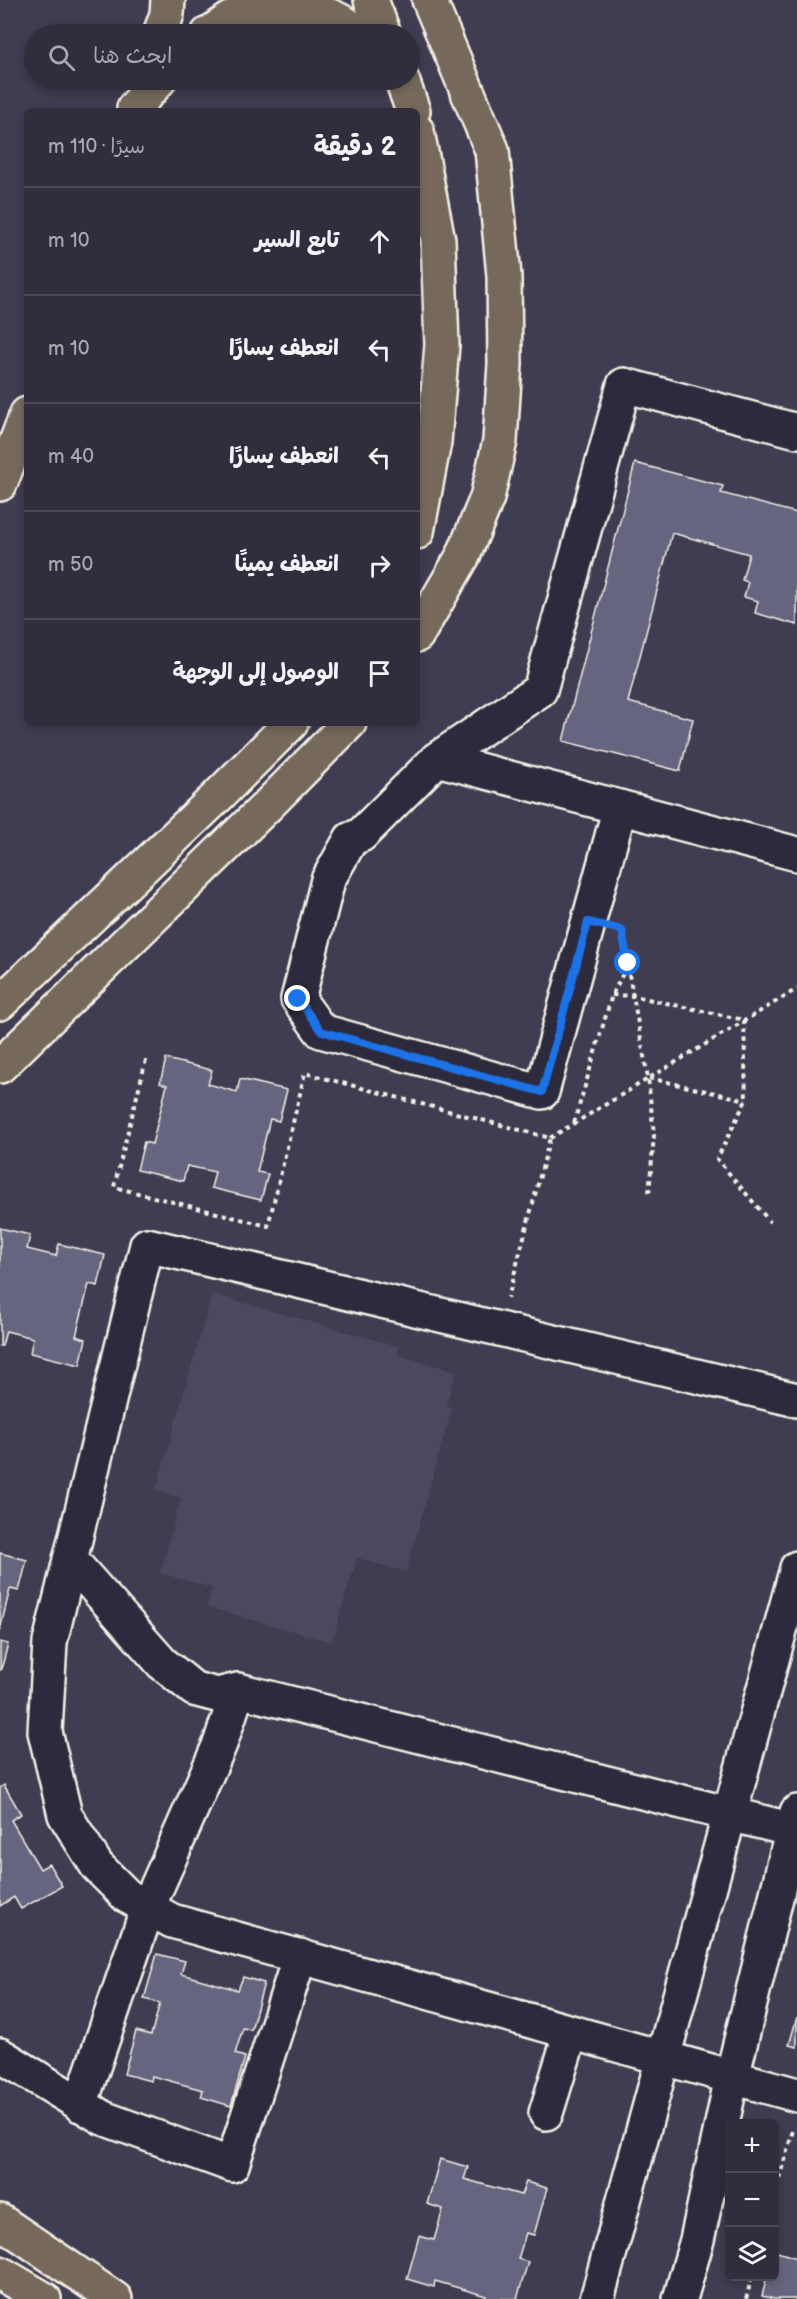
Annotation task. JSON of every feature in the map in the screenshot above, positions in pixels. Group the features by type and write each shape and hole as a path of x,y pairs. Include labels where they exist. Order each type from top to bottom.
{"main road":[{"path":"370,0 380,24"},
{"path":"420,630 463,556 487,498 500,441 505,364 504,276 492,150 429,0"},
{"path":"224,24 237,16 264,7 287,6 319,11 346,24"},
{"path":"406,90 412,108"},
{"path":"420,147 438,240 442,345 434,442 420,515"},
{"path":"0,484 24,422"},
{"path":"0,1003 216,798 288,726"},
{"path":"0,1066 346,726"},
{"path":"0,2221 115,2299"},
{"path":"0,2273 44,2299"}],"street":[{"path":"620,807 542,1092 321,1031 298,999 328,880 351,839 361,835 437,759 540,690 624,385 797,431"},
{"path":"437,759 797,854"},
{"path":"797,1401 147,1245 50,1642 45,1732 65,1815 98,1866 127,1896 172,1921 797,2095"},
{"path":"70,1559 162,1663 194,1689 218,1695 238,1690 729,1813 795,1824 732,2077 698,2240 680,2299"},
{"path":"597,2299 797,1568"},
{"path":"80,2105 148,1907 220,1744 238,1690"},
{"path":"0,2055 103,2118 232,2165 300,1956"},
{"path":"546,2113 571,2032"}],"path":[{"path":"588,922 622,930 648,1078 654,1135 649,1194"},
{"path":"574,1123 612,995 628,963"},
{"path":"499,1329 550,1138 797,989"},
{"path":"612,995 634,996 744,1020"},
{"path":"744,1020 746,1100 717,1160 770,1222"},
{"path":"146,1060 114,1187 268,1226 305,1073 550,1138"},
{"path":"648,1078 746,1100"},
{"path":"779,2179 797,2116"},
{"path":"746,2299 751,2281"}],"shaded area":[{"path":"212,1294 400,1347 398,1355 456,1371 446,1406 452,1408 406,1572 357,1558 332,1642 207,1607 212,1588 160,1573 181,1498 156,1490"}],"building":[{"path":"635,463 723,486 721,493 797,513 797,625 755,613 758,601 744,597 748,582 742,580 749,554 672,533 628,702 693,719 680,771 563,741"},
{"path":"166,1059 212,1070 208,1084 237,1092 240,1079 287,1090 279,1121 270,1119 257,1172 268,1174 261,1200 211,1188 215,1172 187,1166 183,1181 137,1170 144,1142 152,1144 167,1085 160,1083"},
{"path":"0,1228 30,1235 27,1249 56,1256 59,1244 105,1255 98,1286 89,1284 76,1336 86,1339 80,1365 30,1353 33,1338 6,1331 2,1346 0,1346"},
{"path":"0,1553 27,1560 19,1591 10,1589 0,1630"},
{"path":"0,1642 8,1644 1,1670 0,1670"},
{"path":"4,1785 21,1814 11,1820 40,1869 49,1864 62,1886 21,1909 14,1897 0,1906 0,1788"},
{"path":"157,1954 185,1961 181,1974 238,1990 243,1977 264,1983 251,2030 243,2028 235,2054 245,2057 231,2106 201,2097 203,2090 152,2076 151,2081 124,2074 136,2031 151,2035 160,2003 144,1999"},
{"path":"797,2017 797,2047 789,2045"},
{"path":"440,2159 468,2167 464,2179 521,2195 526,2182 547,2188 534,2235 526,2233 518,2259 528,2262 517,2299 485,2299 486,2296 435,2281 434,2287 407,2279 419,2236 434,2240 443,2209 427,2204"},
{"path":"779,2253 797,2258 797,2299 774,2299 762,2296 766,2281 779,2281"}],"route":[{"path":"298,999 321,1031 542,1092 588,922 622,930 628,963"}]}
